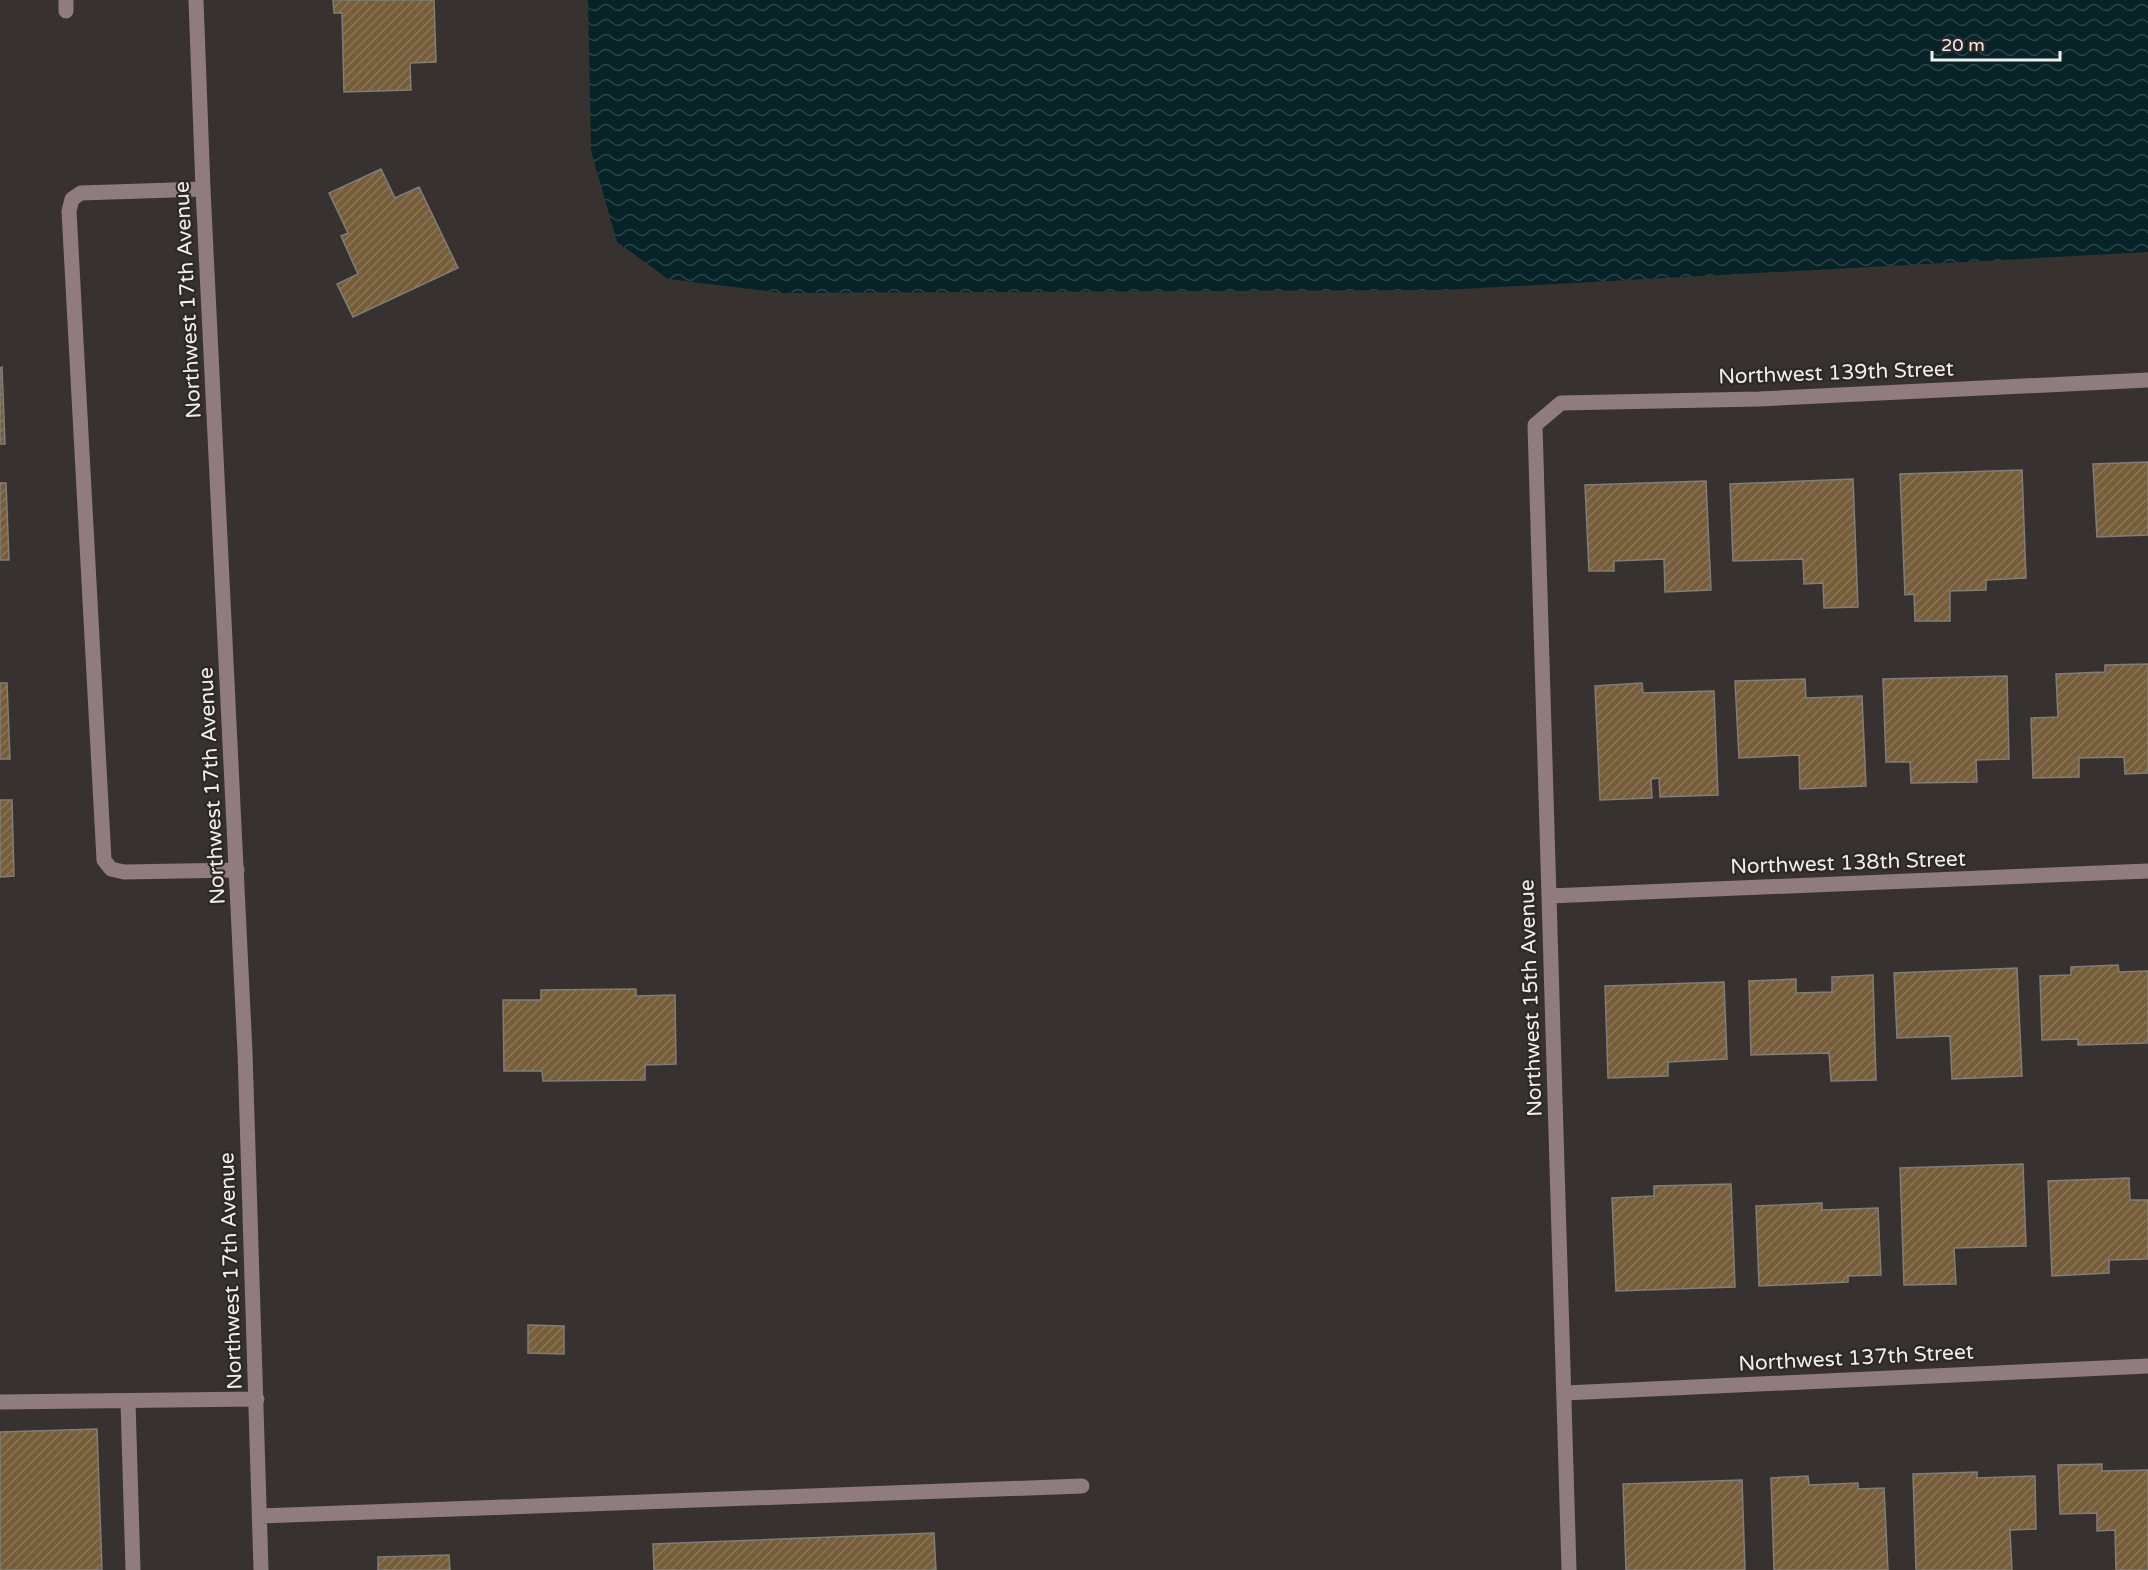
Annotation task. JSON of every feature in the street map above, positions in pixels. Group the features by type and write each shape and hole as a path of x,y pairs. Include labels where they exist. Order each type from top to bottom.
{"street":[{"name":"Northwest 17th Avenue","path":"196,0 203,189 237,870 257,1399 261,1570"},
{"path":"203,189 81,193 72,199 69,211 104,861 111,869 124,873 237,870"},
{"name":"Northwest 139th Street","path":"1534,425 1561,404 1759,399 2148,380"},
{"name":"Northwest 15th Avenue","path":"1534,425 1569,1570"},
{"name":"Northwest 138th Street","path":"1549,896 2148,871"},
{"name":"Northwest 137th Street","path":"1565,1393 2148,1366"},
{"path":"0,1402 257,1399"},
{"path":"129,1401 133,1570"},
{"path":"260,1516 1082,1486"}],"water":[{"path":"588,0 2148,0 2148,252 1444,290 782,293 668,279 617,242 591,151"}],"building":[{"path":"333,0 434,0 436,62 410,63 411,90 344,92 342,13 334,13"},
{"path":"381,169 395,198 419,187 458,268 353,317 337,284 358,274 341,236 348,233 329,193"},
{"path":"2,367 5,444 0,444 0,368"},
{"path":"2148,462 2148,535 2097,537 2093,464"},
{"path":"2022,470 2026,578 1986,580 1986,590 1950,591 1950,621 1915,621 1914,594 1905,595 1900,474"},
{"path":"1853,479 1858,607 1824,608 1823,583 1804,584 1803,559 1733,561 1730,484"},
{"path":"1706,481 1711,590 1665,592 1664,559 1614,561 1614,571 1589,571 1585,485"},
{"path":"0,483 6,483 9,560 0,560"},
{"path":"2148,664 2148,773 2125,774 2124,757 2079,758 2079,777 2033,778 2031,718 2058,717 2056,674 2105,672 2105,665"},
{"path":"2007,676 2009,759 1976,760 1977,782 1911,783 1910,762 1886,762 1883,679"},
{"path":"1805,679 1806,698 1862,696 1866,786 1800,789 1799,755 1739,758 1735,681"},
{"path":"0,683 7,683 10,759 0,759"},
{"path":"1642,683 1643,693 1714,691 1718,795 1660,797 1659,778 1651,779 1652,798 1600,800 1595,686"},
{"path":"0,800 12,800 14,876 0,877"},
{"path":"2118,965 2119,972 2148,971 2148,1043 2078,1045 2078,1039 2042,1040 2040,976 2071,975 2071,967"},
{"path":"2017,968 2022,1076 1952,1079 1950,1036 1897,1038 1894,973"},
{"path":"1873,975 1876,1080 1831,1081 1829,1053 1751,1055 1749,981 1796,979 1796,993 1832,992 1832,977"},
{"path":"1724,982 1727,1059 1668,1062 1668,1076 1608,1078 1605,986"},
{"path":"636,989 636,996 675,995 676,1064 645,1065 645,1080 543,1081 542,1071 504,1071 503,1000 541,1000 541,990"},
{"path":"2023,1164 2026,1246 1954,1248 1956,1284 1904,1285 1900,1168"},
{"path":"2129,1178 2130,1200 2148,1200 2148,1259 2109,1260 2109,1273 2052,1276 2048,1181"},
{"path":"1731,1184 1735,1287 1616,1291 1612,1198 1654,1196 1654,1186"},
{"path":"1822,1203 1822,1210 1878,1208 1881,1275 1848,1276 1848,1282 1759,1286 1756,1206"},
{"path":"528,1325 564,1326 564,1354 528,1353"},
{"path":"97,1429 102,1570 0,1570 0,1432"},
{"path":"2102,1464 2102,1471 2148,1470 2148,1570 2116,1570 2115,1530 2097,1531 2097,1513 2060,1514 2058,1465"},
{"path":"1977,1472 1977,1478 2035,1476 2036,1529 2010,1530 2012,1570 1916,1570 1913,1474"},
{"path":"1808,1476 1809,1485 1858,1483 1858,1489 1884,1488 1888,1570 1774,1570 1771,1478"},
{"path":"1742,1480 1745,1570 1626,1570 1623,1484"},
{"path":"934,1533 936,1570 654,1570 653,1544"},
{"path":"449,1555 450,1570 378,1570 378,1557"}]}
